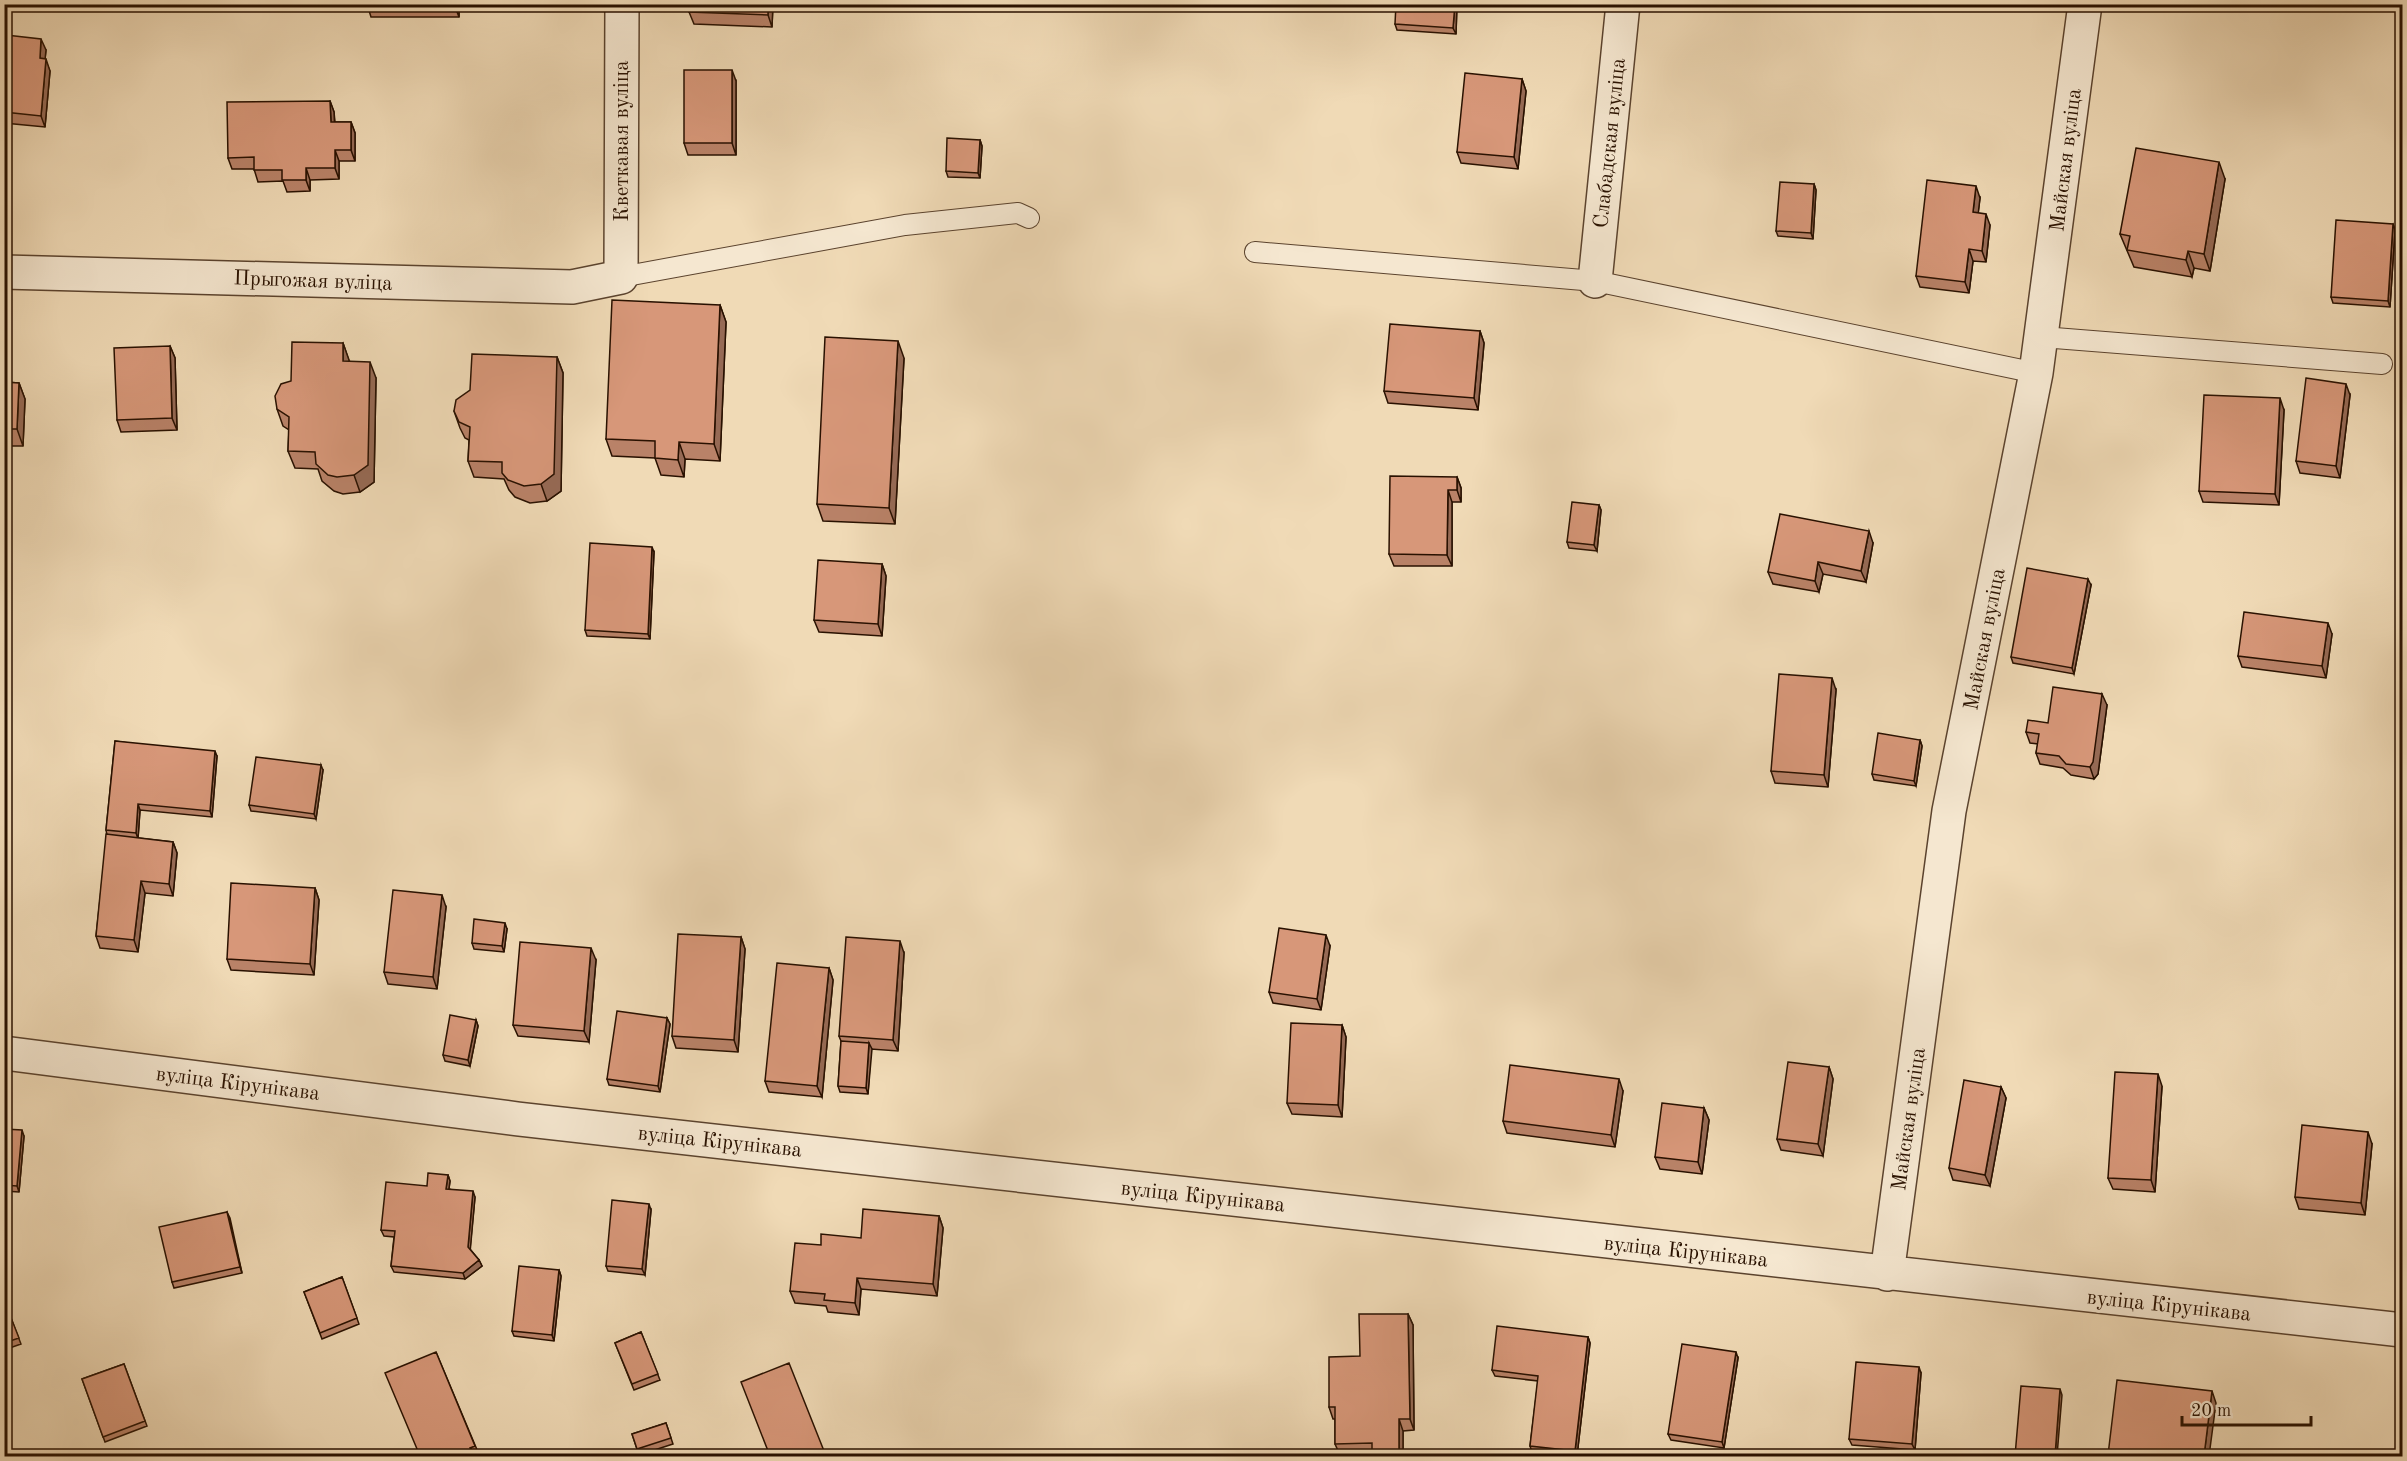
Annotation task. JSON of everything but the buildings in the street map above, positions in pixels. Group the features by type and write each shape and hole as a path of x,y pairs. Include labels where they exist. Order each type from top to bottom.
{"street":[{"name":"Кветкавая вуліца","path":"621,277 622,4"},
{"name":"Слабадская вуліца","path":"1595,280 1623,4"},
{"name":"Майская вуліца","path":"1887,1274 1950,811 2036,373 2085,4"},
{"name":"Прыгожая вуліца","path":"4,272 572,287 621,277"},
{"name":"вуліца Кірунікава","path":"4,1053 518,1119 2403,1330"}],"lane":[{"path":"621,277 905,225 1018,213 1029,218"},
{"path":"1255,252 1595,280 2036,373"},
{"path":"2042,337 2382,364"}]}
